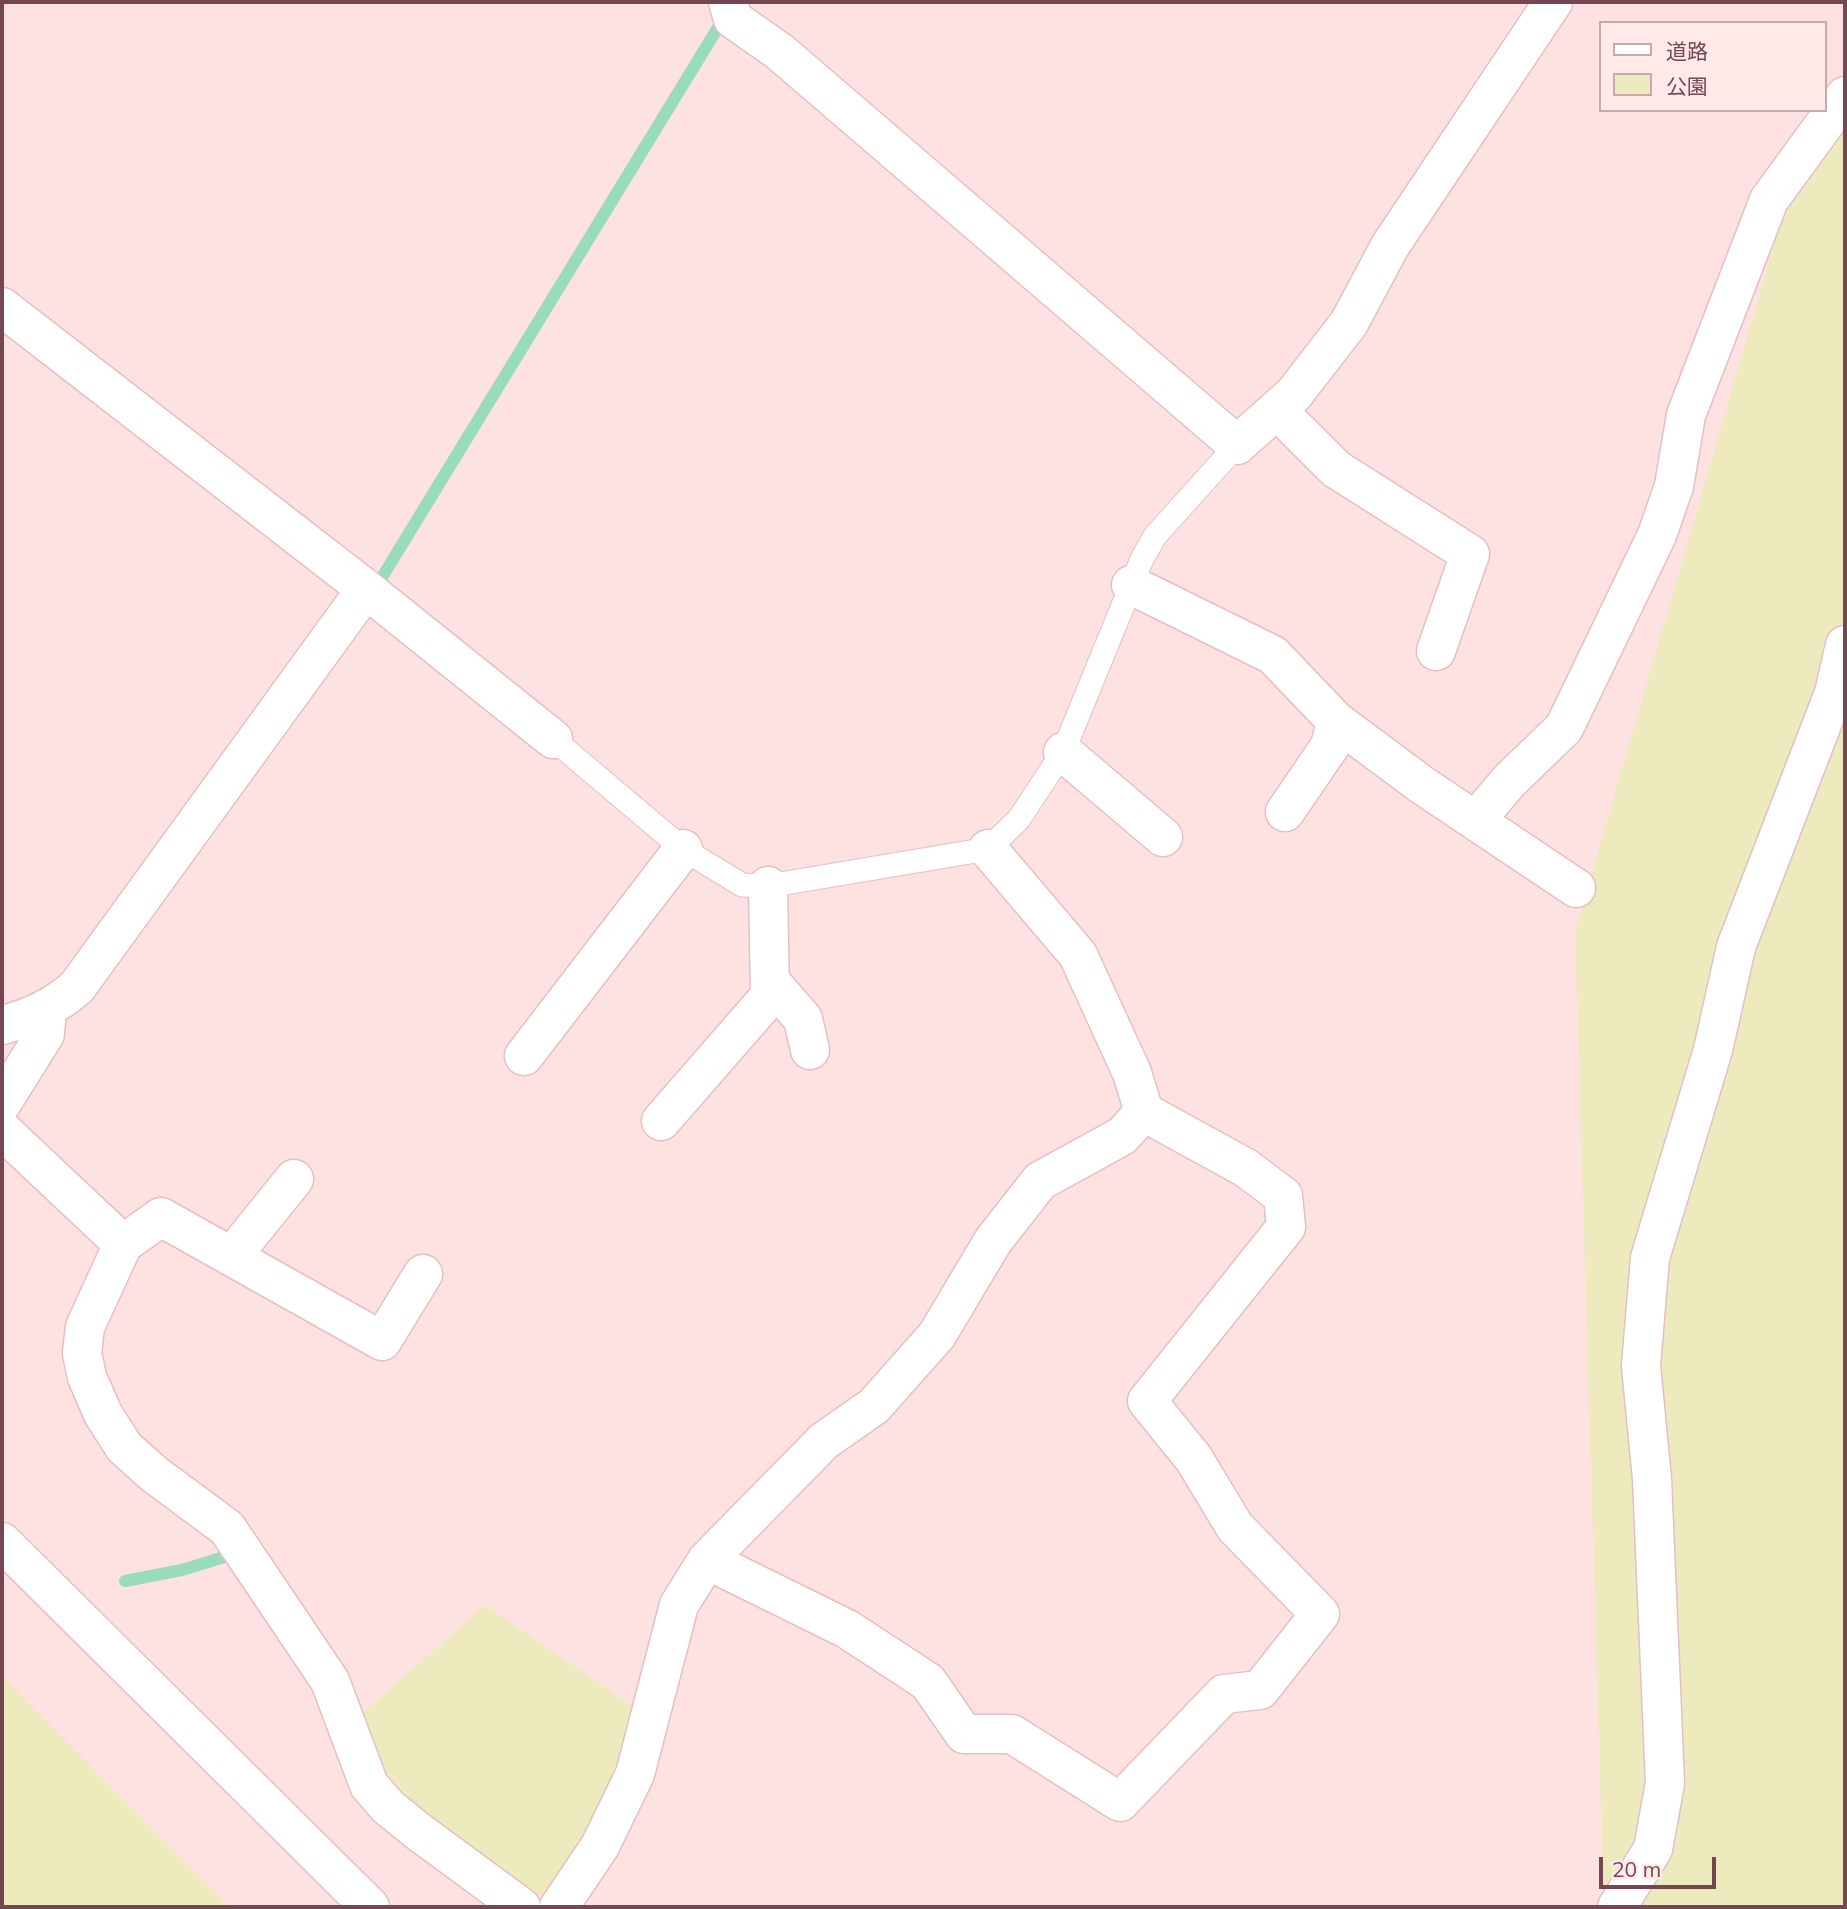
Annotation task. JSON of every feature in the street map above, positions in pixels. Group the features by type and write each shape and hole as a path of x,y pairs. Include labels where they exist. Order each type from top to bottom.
{"street":[{"path":"728,2 733,19 780,52 1237,446 1294,394 1349,323 1390,246 1553,2"},
{"path":"1476,820 1509,781 1564,728 1657,535 1674,486 1686,415 1769,200 1845,96"},
{"path":"2,307 366,589 553,739"},
{"path":"1277,410 1336,469 1470,554 1436,650"},
{"path":"1131,585 1273,655 1336,721 1576,888"},
{"path":"2,1103 46,1021 76,987 366,589"},
{"path":"1617,1907 1653,1849 1665,1783 1652,1479 1641,1366 1650,1258 1713,1050 1736,947 1834,693 1845,645"},
{"path":"1285,813 1330,746 1336,721"},
{"path":"1063,752 1163,837"},
{"path":"524,1056 683,849"},
{"path":"707,1560 847,1629 928,1682 964,1734 1012,1734 1120,1802 1224,1694 1260,1690 1320,1614 1236,1527 1194,1459 1147,1401 1286,1227 1283,1196 1246,1168 1144,1112 1132,1073 1078,955 988,849"},
{"path":"661,1121 770,996 768,886"},
{"path":"769,981 803,1019 810,1050"},
{"path":"2,1025 27,1018 46,1021"},
{"path":"559,1907 600,1846 635,1774 679,1605 707,1560 824,1441 874,1406 937,1335 993,1241 1040,1181 1122,1136 1144,1112"},
{"path":"2,1130 123,1244"},
{"path":"232,1256 294,1179"},
{"path":"423,1274 382,1340 160,1217 123,1244 85,1327 82,1353 87,1377 103,1414 124,1447 154,1474 227,1528 330,1681 369,1785 388,1807 419,1832 522,1907"},
{"path":"2,1542 370,1907"}],"lane":[{"path":"553,739 683,849 742,885 768,886 988,849 1019,819 1063,752 1131,585 1155,536 1237,446"}],"green space":[{"path":"1845,112 1845,1907 1604,1907 1575,931 1792,182"},
{"path":"485,1605 641,1712 618,1781 558,1882 533,1899 384,1788 355,1720"},
{"path":"2,1676 230,1907 2,1907"}],"waterway":[{"path":"373,592 725,16"},
{"path":"125,1581 182,1570 237,1553"}]}
